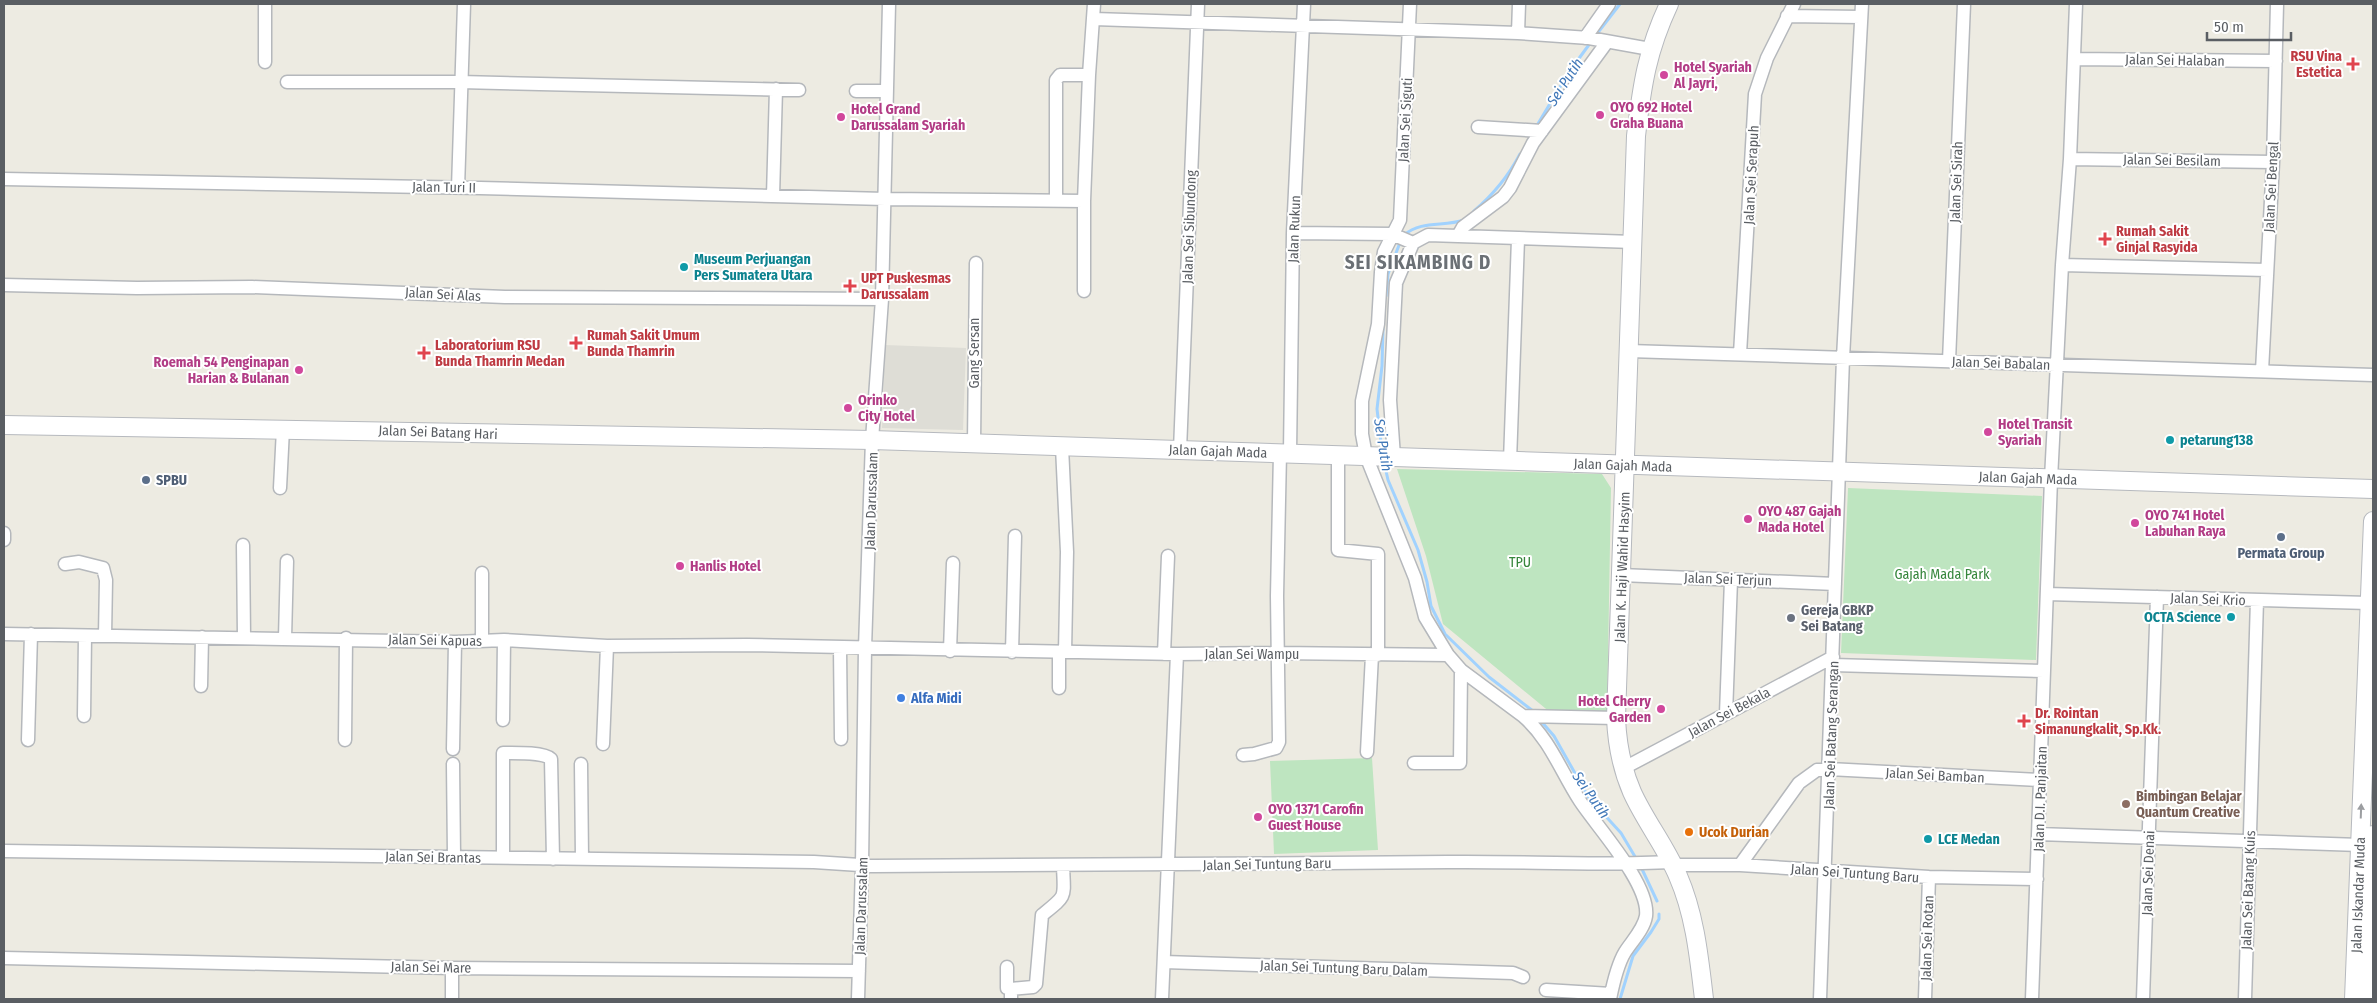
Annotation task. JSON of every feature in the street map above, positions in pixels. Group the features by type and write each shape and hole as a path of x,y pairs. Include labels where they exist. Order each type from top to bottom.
{"street":[{"path":"265,4 265,62"},
{"path":"458,188 464,4"},
{"name":"Jalan Darussalam","path":"858,999 865,648 872,440 882,299 889,4"},
{"path":"1084,291 1084,201 1088,74 1094,4"},
{"name":"Jalan Sei Sibundong","path":"1180,450 1198,4"},
{"name":"Jalan Rukun","path":"1243,754 1254,754 1278,745 1278,653 1285,453 1304,4"},
{"name":"Jalan Sei Siguti","path":"1402,238 1400,220 1410,4"},
{"path":"1518,4 1518,33"},
{"path":"1458,236 1463,227 1503,197 1510,188 1533,143 1537,131 1595,40 1609,4"},
{"name":"Jalan K. Haji Wahid Hasyim","path":"1669,4 1650,49 1641,92 1636,136 1616,733 1632,792 1672,864 1684,890 1694,928 1704,999"},
{"name":"Jalan Sei Serapuh","path":"1740,354 1755,94 1767,58 1794,4"},
{"name":"Jalan Sei Batang Serangan","path":"1820,999 1830,768 1843,358 1862,4"},
{"name":"Jalan Sei Sirah","path":"1949,361 1964,4"},
{"name":"Jalan D.I. Panjaitan","path":"2032,999 2051,479 2062,265 2070,159 2076,4"},
{"name":"Jalan Sei Bengal","path":"2262,371 2273,162 2277,4"},
{"path":"1787,16 1861,17"},
{"path":"1094,19 1409,31 1518,33 1595,40 1650,49"},
{"name":"Jalan Sei Halaban","path":"2074,59 2276,62"},
{"path":"1056,200 1056,80 1060,76 1088,74"},
{"path":"287,82 460,82 799,90"},
{"path":"773,196 776,90"},
{"path":"856,90 887,91"},
{"path":"1478,127 1537,131"},
{"name":"Jalan Sei Besilam","path":"2070,159 2273,162"},
{"name":"Jalan Turi II","path":"4,179 885,199 1084,201"},
{"path":"1293,233 1402,238 1428,235 1633,242"},
{"path":"1402,238 1384,252 1380,272 1378,324 1362,401 1362,434 1368,456 1415,578 1425,616 1448,655 1461,670 1526,717 1537,728 1548,744 1573,791 1635,864 1642,895 1646,917 1621,961 1611,997 1546,990"},
{"path":"1391,457 1390,400 1396,283 1402,238"},
{"path":"1510,461 1518,239"},
{"name":"Gang Sersan","path":"974,443 976,263"},
{"path":"2062,265 2267,270"},
{"name":"Jalan Sei Alas","path":"4,285 137,288 252,287 505,297 882,299"},
{"name":"Jalan Sei Babalan","path":"1629,351 2373,375"},
{"name":"Jalan Sei Batang Hari","path":"4,424 664,438 872,440"},
{"path":"280,488 283,429"},
{"name":"Jalan Gajah Mada","path":"872,440 2373,490"},
{"path":"1059,688 1068,552 1062,447"},
{"path":"1338,455 1338,550 1378,554 1375,655 1367,752"},
{"name":"Jalan Iskandar Muda","path":"2366,999 2369,604 2373,521"},
{"path":"4,533 4,540"},
{"path":"1012,652 1015,536"},
{"path":"243,545 244,637"},
{"path":"1164,654 1168,556"},
{"path":"285,638 287,561"},
{"path":"65,564 79,562 103,568 106,580 105,636"},
{"path":"950,650 953,563"},
{"path":"482,573 482,641"},
{"name":"Jalan Sei Terjun","path":"1621,576 1835,584"},
{"path":"1726,714 1731,580"},
{"name":"Jalan Sei Krio","path":"2047,594 2369,604"},
{"name":"Jalan Sei Denai","path":"2143,999 2157,597"},
{"name":"Jalan Sei Batang Kuis","path":"2245,999 2257,600"},
{"name":"Jalan Sei Kapuas","path":"4,634 346,638 455,642 504,640 606,646 747,645 865,648"},
{"path":"28,740 32,634"},
{"path":"84,716 85,636"},
{"path":"201,686 202,637"},
{"path":"345,740 346,638"},
{"path":"503,720 504,640"},
{"path":"453,749 455,642"},
{"path":"603,744 606,646"},
{"path":"840,648 841,739"},
{"name":"Jalan Sei Wampu","path":"865,648 1164,654 1448,655"},
{"path":"1162,999 1177,654"},
{"name":"Jalan Sei Bekala","path":"1624,768 1726,714 1833,661 2044,671"},
{"path":"1414,763 1460,763 1461,670"},
{"path":"1526,717 1616,718"},
{"path":"503,857 503,753 516,753 546,756 551,759 553,859"},
{"path":"453,764 454,856"},
{"path":"581,764 582,859"},
{"path":"1740,865 1799,783 1810,773 1830,768"},
{"name":"Jalan Sei Bamban","path":"1830,768 2040,780"},
{"path":"2038,834 2249,840 2367,840"},
{"name":"Jalan Iskandar Muda","path":"2354,999 2367,840"},
{"name":"Jalan Sei Brantas","path":"4,851 454,856 814,862 862,865"},
{"name":"Jalan Sei Tuntung Baru","path":"862,865 1169,865 1450,862 1672,864 1740,865 1929,878 2036,879"},
{"path":"1007,968 1006,985 1011,994 1033,987 1036,984 1042,915 1061,900 1064,894 1063,865"},
{"name":"Jalan Sei Rotan","path":"1925,999 1929,878"},
{"name":"Jalan Sei Mare","path":"4,958 452,968 859,971"},
{"name":"Jalan Sei Tuntung Baru Dalam","path":"1164,962 1513,973 1523,977"},
{"path":"452,968 452,999"}],"shaded area":[{"path":"885,345 966,348 963,430 882,428"}],"green space":[{"name":"TPU","path":"1397,469 1602,474 1611,488 1607,714 1551,713 1443,624 1426,556"},
{"name":"Gajah Mada Park","path":"1848,488 2042,496 2036,660 1841,653"},
{"path":"1372,758 1378,850 1274,854 1270,761"}],"waterway":[{"name":"Sei Putih","path":"1596,35 1620,4"},
{"name":"Sei Putih","path":"1536,127 1569,72 1591,42"},
{"name":"Sei Putih","path":"1474,211 1500,185 1520,154"},
{"name":"Sei Putih","path":"1404,235 1418,227 1464,220"},
{"name":"Sei Putih","path":"1386,296 1388,274 1401,240"},
{"name":"Sei Putih","path":"1382,451 1377,409 1382,366 1383,328"},
{"name":"Sei Putih","path":"1384,462 1388,480 1418,550 1427,582 1431,606 1445,634 1489,677 1533,711"},
{"name":"Sei Putih","path":"1540,720 1554,736 1589,798 1621,833 1637,860"},
{"name":"Sei Putih","path":"1641,867 1657,901"},
{"name":"Sei Putih","path":"1620,999 1633,956 1651,932 1659,919 1659,914"}],"place":[{"name":"RSU Vina Estetica","path":"2353,64"},
{"name":"Hotel Syariah Al Jayri,","path":"1664,75"},
{"name":"OYO 692 Hotel Graha Buana","path":"1600,115"},
{"name":"Hotel Grand Darussalam Syariah","path":"841,117"},
{"name":"Rumah Sakit Ginjal Rasyida","path":"2105,239"},
{"name":"Museum Perjuangan Pers Sumatera Utara","path":"684,267"},
{"name":"UPT Puskesmas Darussalam","path":"850,286"},
{"name":"Rumah Sakit Umum Bunda Thamrin","path":"576,343"},
{"name":"Laboratorium RSU Bunda Thamrin Medan","path":"424,353"},
{"name":"Roemah 54 Penginapan Harian & Bulanan","path":"299,370"},
{"name":"Orinko City Hotel","path":"848,408"},
{"name":"Hotel Transit Syariah","path":"1988,432"},
{"name":"petarung138","path":"2170,440"},
{"name":"SPBU","path":"146,480"},
{"name":"OYO 487 Gajah Mada Hotel","path":"1748,519"},
{"name":"OYO 741 Hotel Labuhan Raya","path":"2135,523"},
{"name":"Permata Group","path":"2281,537"},
{"name":"Hanlis Hotel","path":"680,566"},
{"name":"OCTA Science","path":"2231,617"},
{"name":"Gereja GBKP Sei Batang","path":"1791,618"},
{"name":"Alfa Midi","path":"901,698"},
{"name":"Hotel Cherry Garden","path":"1661,709"},
{"name":"Dr. Rointan Simanungkalit, Sp.Kk.","path":"2024,721"},
{"name":"Bimbingan Belajar Quantum Creative","path":"2126,804"},
{"name":"OYO 1371 Carofin Guest House","path":"1258,817"},
{"name":"Ucok Durian","path":"1689,832"},
{"name":"LCE Medan","path":"1928,839"}],"district":[{"name":"SEI SIKAMBING D","path":"1418,262"}]}
